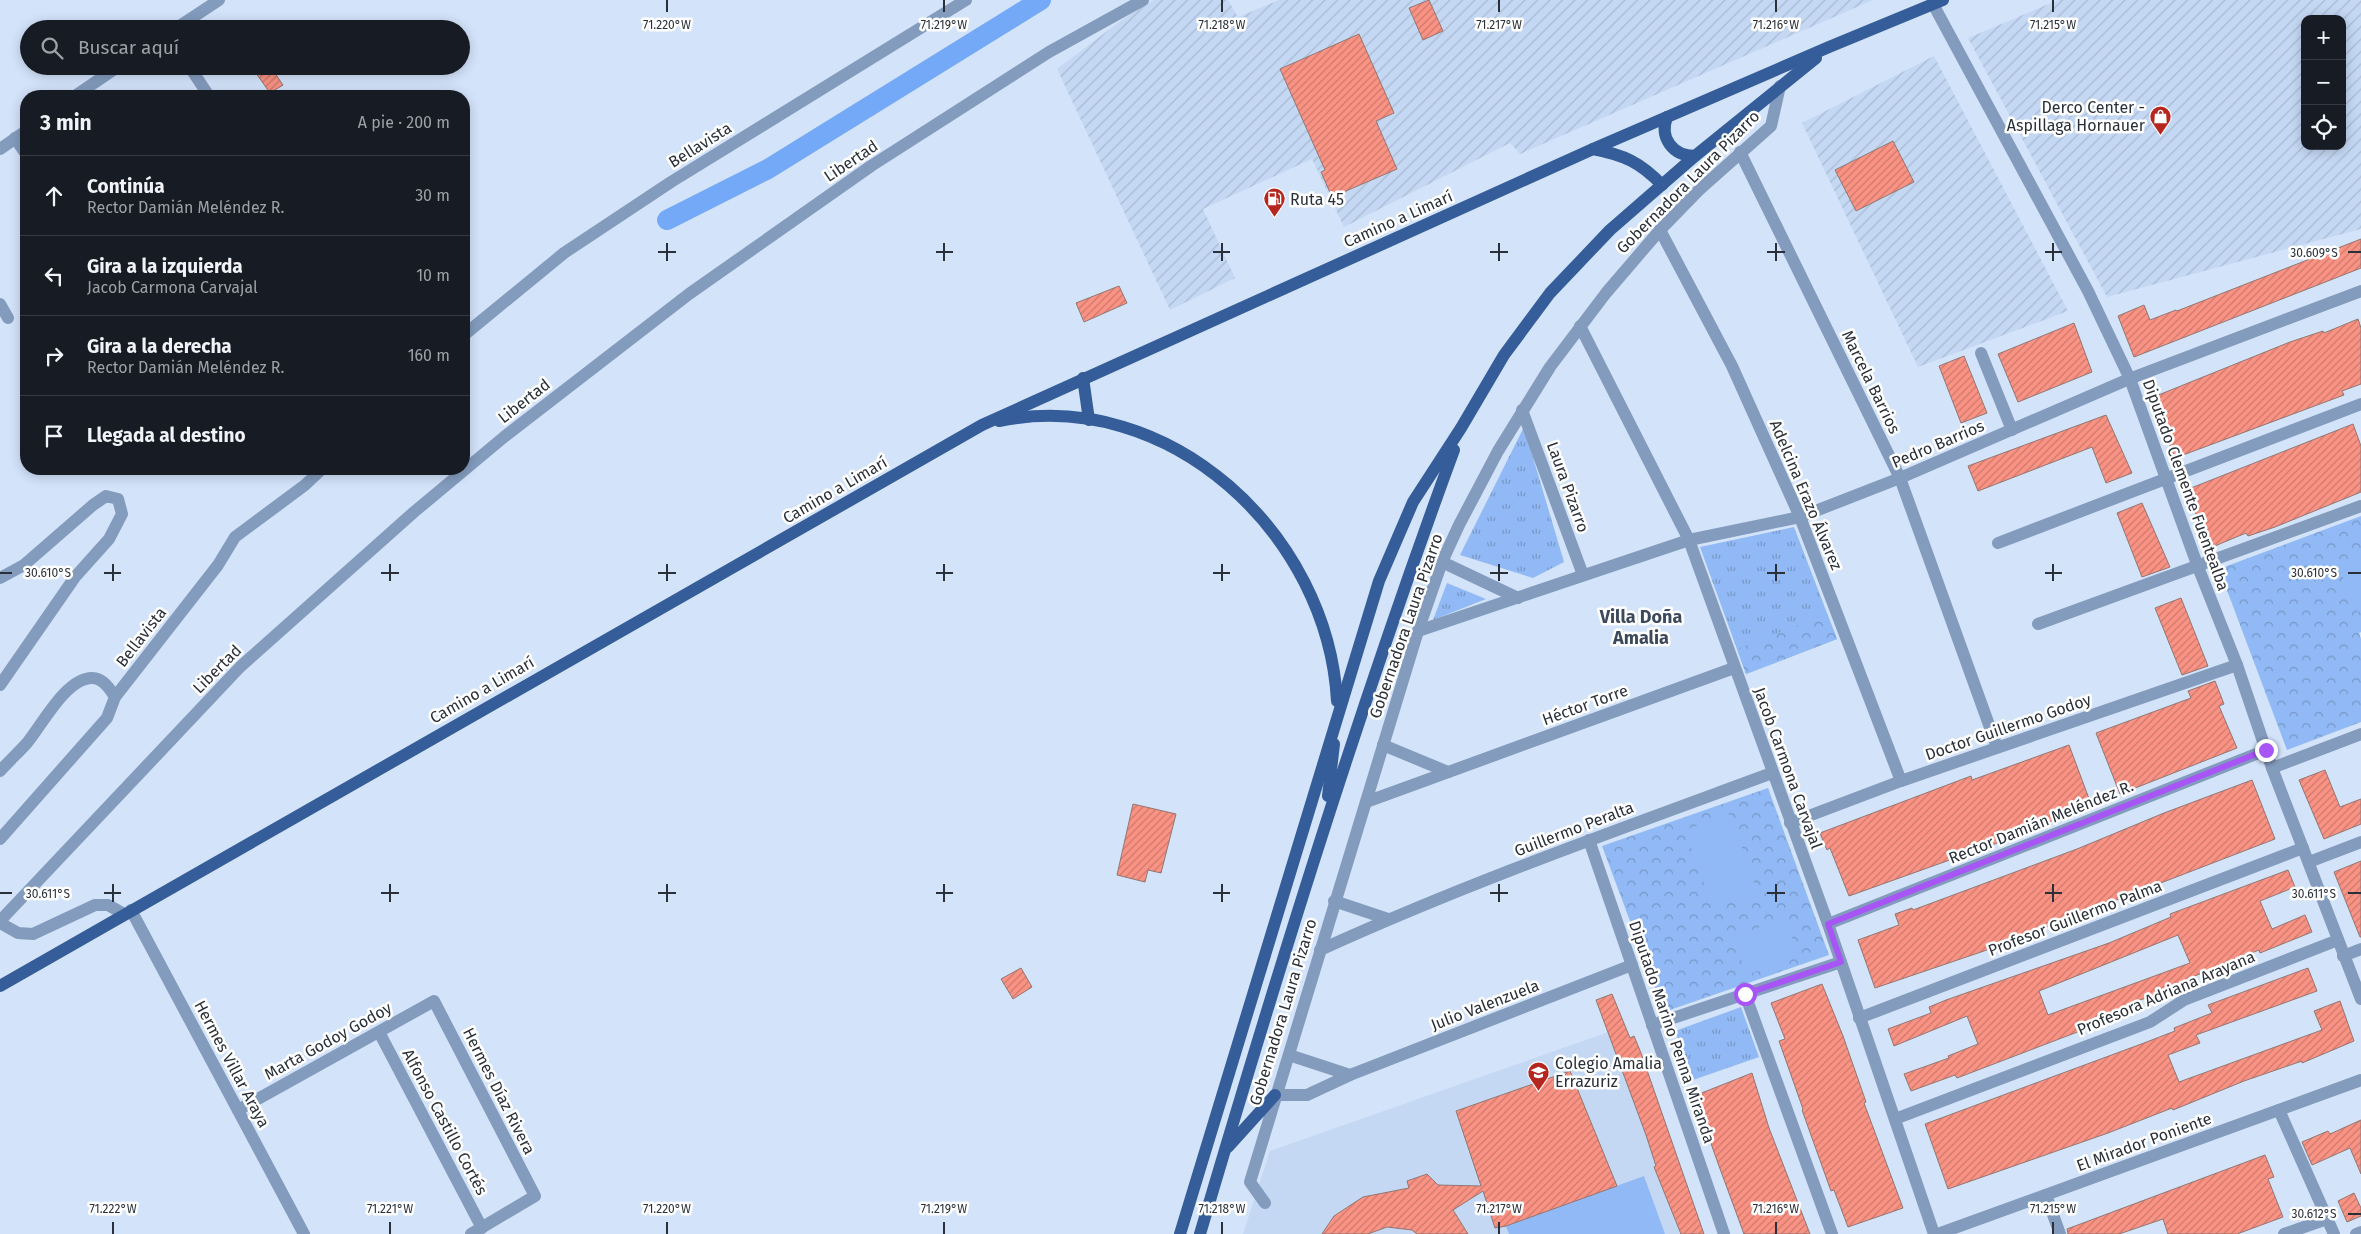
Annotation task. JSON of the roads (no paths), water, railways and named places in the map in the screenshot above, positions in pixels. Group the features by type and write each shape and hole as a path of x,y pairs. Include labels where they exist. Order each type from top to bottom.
{"main road":[{"name":"Camino a Limarí","path":"0,986 982,425 1593,149 1938,2"},
{"name":"Gobernadora Laura Pizarro","path":"1180,1234 1338,710 1379,581 1413,502 1462,428 1504,355 1550,292 1610,230 1662,184 1829,47"},
{"path":"1668,117 1664,130 1668,142 1677,152 1695,156"},
{"path":"1593,149 1632,160 1662,184"},
{"path":"1083,378 1090,420"},
{"name":"Camino a Limarí","path":"982,425 1032,417 1090,420 1119,427 1176,450 1226,483 1270,526 1287,550 1316,603 1333,660 1338,710"},
{"name":"Gobernadora Laura Pizarro","path":"1200,1234 1324,824 1402,591 1462,428"},
{"path":"1324,824 1338,710"},
{"path":"1225,1151 1275,1094"}],"street":[{"path":"188,20 219,0"},
{"name":"Bellavista","path":"470,330 564,253 671,182 966,0"},
{"name":"Libertad","path":"470,466 504,437 689,294 871,166 1049,52 1143,0"},
{"name":"Diputado Clemente Fuentealba","path":"1938,2 2088,291 2130,379 2198,567 2237,665 2272,768 2361,999"},
{"path":"94,90 110,75"},
{"path":"195,75 205,90"},
{"name":"Gobernadora Laura Pizarro","path":"1265,1204 1250,1182 1334,901 1418,631 1442,562 1478,488 1522,410 1580,326 1660,230 1740,152 1772,126 1780,86"},
{"path":"0,149 20,134"},
{"path":"15,138 20,145"},
{"name":"Marcela Barrios","path":"1740,152 1900,478 1997,747"},
{"name":"Adelcina Erazo Álvarez","path":"1660,230 1732,366 1800,517 1902,781"},
{"name":"Pedro Barrios","path":"1418,631 1689,540 1800,517 1900,478 2130,379 2361,292"},
{"path":"0,304 8,318"},
{"name":"Jacob Carmona Carvajal","path":"1580,326 1689,540 1828,924 1934,1234"},
{"path":"1981,353 2012,430"},
{"path":"1998,543 2361,404"},
{"name":"Laura Pizarro","path":"1522,410 1583,575"},
{"name":"Bellavista","path":"0,839 108,718 115,697 218,565 235,537 316,475"},
{"name":"Libertad","path":"0,922 240,667 363,557 459,475"},
{"path":"0,578 24,565 106,496 118,499 122,514 109,539 75,577 0,685"},
{"path":"2038,624 2361,506"},
{"path":"1442,562 1518,598"},
{"name":"Doctor Guillermo Godoy","path":"1790,823 1997,747 2237,665"},
{"name":"Héctor Torre","path":"1366,802 1734,668"},
{"path":"0,771 27,743 62,695 76,684 92,678 99,680 107,685 115,697"},
{"path":"2272,768 2361,734"},
{"path":"1383,746 1448,772"},
{"name":"Rector Damián Meléndez R.","path":"1828,924 2266,750"},
{"name":"Guillermo Peralta","path":"1320,950 1388,919 1589,840 1772,773"},
{"name":"Diputado Marino Penna Miranda","path":"1589,840 1724,1234"},
{"path":"2309,862 2361,842"},
{"name":"Profesor Guillermo Palma","path":"1859,1018 2303,848"},
{"path":"1334,901 1388,919"},
{"path":"0,922 18,933 33,934 95,905 108,905 128,912"},
{"name":"Hermes Villar Araya","path":"128,912 238,1110 304,1234"},
{"name":"Profesora Adriana Arayana","path":"1894,1118 2150,1022 2184,1000 2338,940"},
{"path":"2343,956 2361,949"},
{"path":"1652,1025 1841,962"},
{"name":"Julio Valenzuela","path":"1275,1094 1307,1094 1350,1075 1632,965"},
{"path":"1745,994 1832,1234"},
{"name":"Marta Godoy Godoy","path":"238,1110 434,1001"},
{"name":"Hermes Díaz Rivera","path":"434,1001 535,1196 477,1231"},
{"name":"Alfonso Castillo Cortés","path":"379,1032 477,1231"},
{"path":"1289,1055 1350,1075"},
{"name":"El Mirador Poniente","path":"1938,1234 2361,1080"},
{"path":"2279,1110 2334,1234"},
{"path":"2046,1195 2060,1234"},
{"path":"2284,1234 2327,1218"},
{"path":"2356,1234 2361,1232"}],"waterway":[{"path":"667,220 768,169 1041,0"}],"place":[{"name":"Derco Center - Aspillaga Hornauer","path":"2161,135"},
{"name":"Ruta 45","path":"1274,218"},
{"name":"Colegio Amalia Errazuriz","path":"1539,1091"}],"district":[{"name":"Villa Doña Amalia","path":"1641,628"}]}
